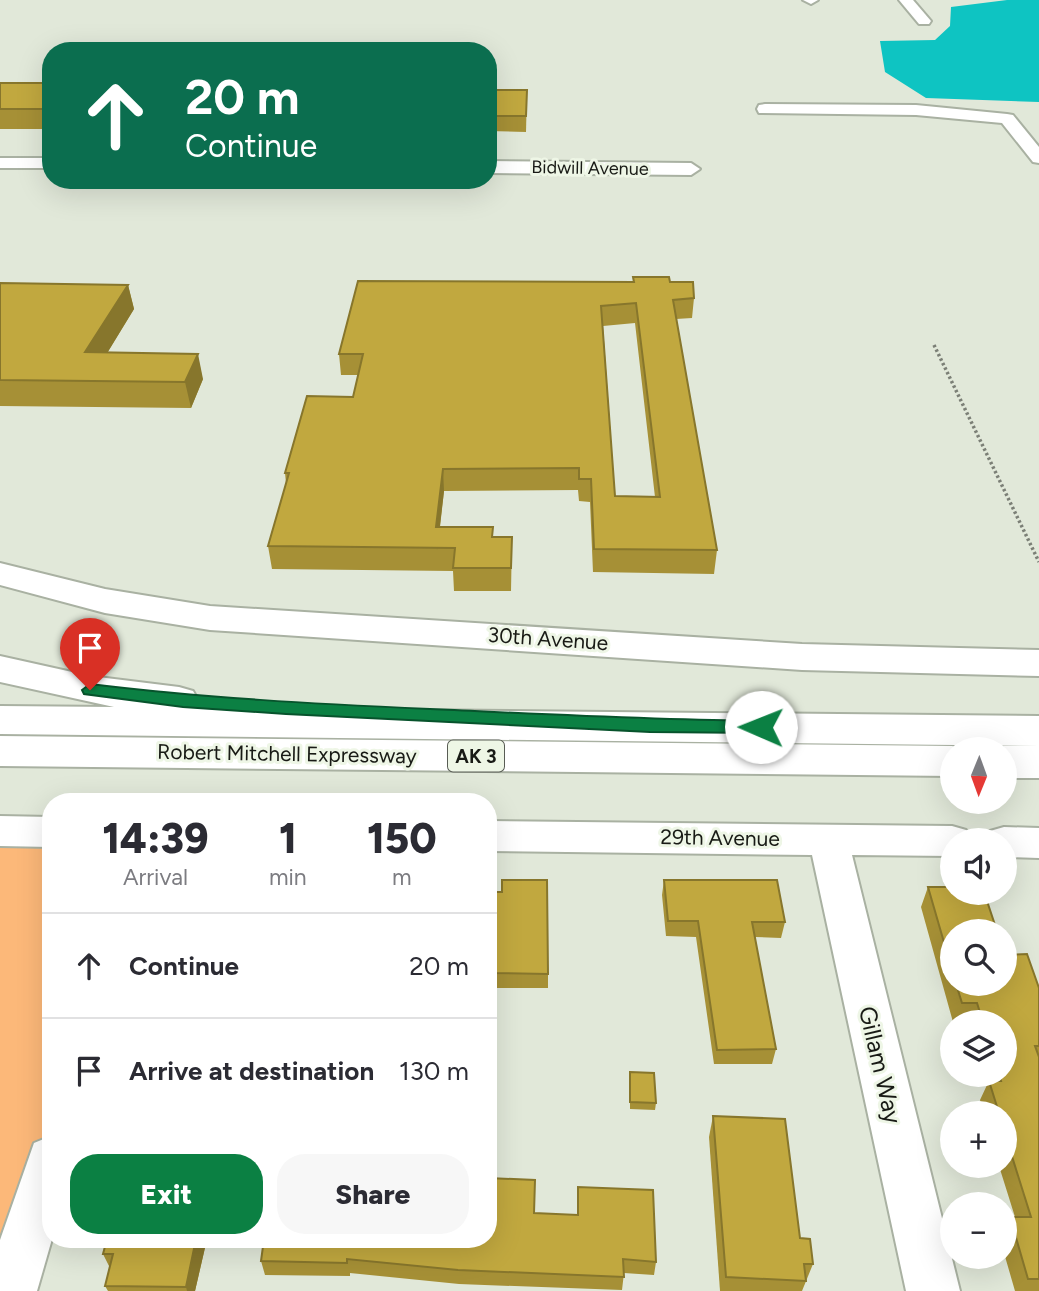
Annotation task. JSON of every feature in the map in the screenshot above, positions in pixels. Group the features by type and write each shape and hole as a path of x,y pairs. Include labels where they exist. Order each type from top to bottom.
{"main road":[{"name":"30th Avenue","path":"0,556 60,588"},
{"name":"30th Avenue","path":"0,574 142,608 210,618 802,657 1039,663"},
{"path":"0,669 90,690 183,702 650,726"},
{"name":"Robert Mitchell Expressway","path":"0,720 1039,731"},
{"name":"Robert Mitchell Expressway","path":"0,751 940,761"},
{"path":"1017,762 1039,762"}],"street":[{"path":"906,0 924,21"},
{"path":"765,109 857,107 945,110 1007,119 1039,158"},
{"path":"0,163 42,163"},
{"name":"Bidwill Avenue","path":"497,167 691,169"},
{"path":"0,831 42,832"},
{"name":"29th Avenue","path":"497,836 940,841"},
{"name":"Gillam Way","path":"828,839 933,1291"},
{"path":"1017,842 1039,842"},
{"path":"10,1291 42,1189"}],"path":[{"path":"934,345 1039,562"}],"shaded area":[{"path":"0,831 42,832 42,1183 0,1291"}],"water":[{"path":"1007,0 1039,0 1039,102 926,98 885,72 880,41 935,40 950,26 951,7"}],"building":[{"path":"0,83 42,83 42,109 0,109"},
{"path":"497,90 527,90 526,116 497,116"},
{"path":"633,277 669,277 670,282 693,282 694,298 673,300 717,550 594,549 591,479 579,479 579,468 443,469 436,527 493,527 492,537 512,537 511,568 453,568 455,548 268,546 307,396 353,397 363,354 339,354 358,281 634,282","holes":["636,303 660,497 615,496 601,306"]},
{"path":"0,283 128,285 85,352 198,354 185,382 0,380"},
{"path":"502,880 547,880 548,974 497,973 497,892 502,892"},
{"path":"664,880 777,880 785,922 752,922 776,1049 717,1050 698,921 668,921"},
{"path":"928,887 940,887 940,905 988,905 993,919 940,919 940,928"},
{"path":"1017,954 1027,954 1039,988 1039,1046 1035,1046 1039,1057 1039,1279 1028,1279 1017,1241 1017,1217 1031,1217 1017,1172 1017,1101 995,1101 991,1087 1017,1087 1017,1010 979,1010 977,1003 962,1003 960,996 1017,996"},
{"path":"630,1072 654,1073 656,1103 630,1102"},
{"path":"713,1116 785,1119 800,1238 810,1239 813,1264 804,1264 806,1281 726,1277"},
{"path":"497,1178 535,1180 534,1213 578,1215 578,1187 653,1190 656,1262 623,1259 624,1277 458,1270 347,1259 347,1263 261,1261 263,1248 497,1248"},
{"path":"105,1248 194,1248 186,1287 105,1286 113,1254 103,1254"}],"route":[{"path":"90,690 183,702 286,708 650,726 761,727"}]}
